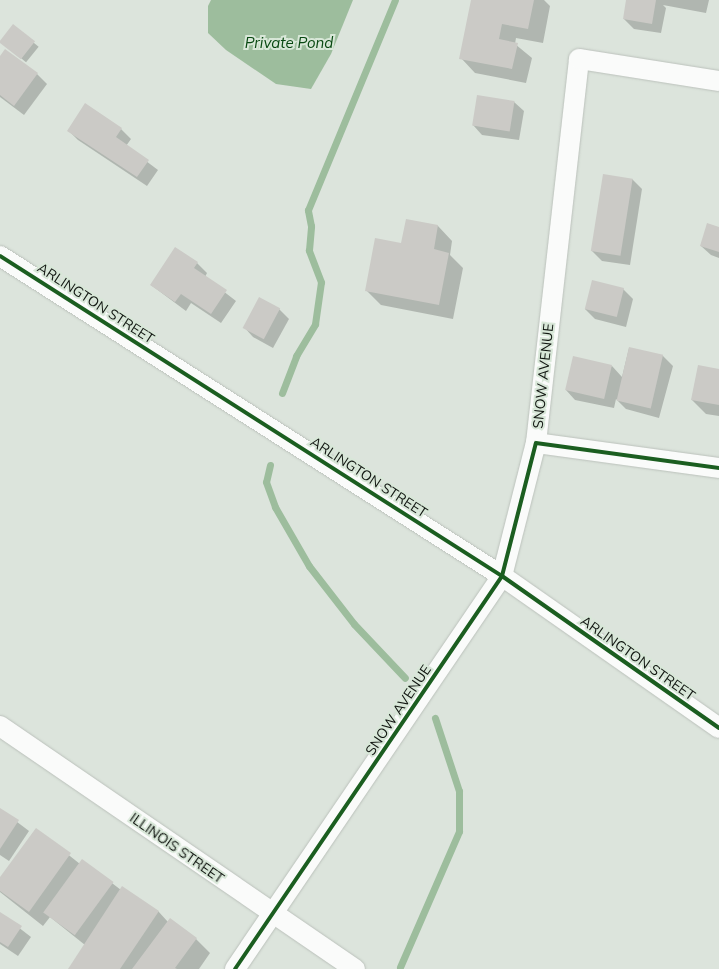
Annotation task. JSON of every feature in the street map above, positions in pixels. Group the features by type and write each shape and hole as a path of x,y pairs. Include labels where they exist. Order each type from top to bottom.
{"street":[{"name":"SNOW AVENUE","path":"235,969 502,576 536,443 579,59 719,81"},
{"name":"ARLINGTON STREET","path":"0,256 502,576 719,728"},
{"path":"536,443 719,468"},
{"name":"ILLINOIS STREET","path":"0,726 355,969"}],"water":[{"name":"Private Pond","path":"211,0 353,0 331,54 311,89 276,84 226,50 208,33 208,6"}],"building":[{"path":"471,0 534,0 528,29 502,24 499,39 518,43 512,69 459,59"},
{"path":"626,0 656,0 652,24 623,19"},
{"path":"13,24 35,41 21,59 0,43 0,41"},
{"path":"5,49 38,73 14,106 0,95 0,56"},
{"path":"477,95 515,101 510,132 472,126"},
{"path":"85,103 122,128 116,137 149,160 137,177 67,131"},
{"path":"603,174 633,179 620,256 591,251"},
{"path":"406,219 438,225 434,249 449,253 439,305 365,291 375,238 401,243"},
{"path":"707,223 719,227 719,252 700,246"},
{"path":"175,247 198,262 194,268 227,290 211,314 181,294 175,302 150,285"},
{"path":"592,280 624,288 617,317 585,309"},
{"path":"259,297 280,308 264,339 243,328"},
{"path":"629,347 663,355 651,408 617,401"},
{"path":"573,356 612,365 604,399 565,390"},
{"path":"698,365 719,369 719,405 691,400"},
{"path":"0,808 19,820 0,849"},
{"path":"36,828 71,853 29,912 0,891 0,877"},
{"path":"82,859 114,882 75,935 43,912"},
{"path":"122,886 159,911 120,969 68,969"},
{"path":"0,912 22,926 8,947 0,942"},
{"path":"170,918 197,938 175,968 177,969 132,969"}],"waterway":[{"path":"282,393 296,356 315,324 321,282 309,250 311,226 308,210 395,0"},
{"path":"270,465 266,482 275,507 309,566 354,624 405,678"},
{"path":"400,967 459,831 459,791 435,718"}],"cycle path":[{"path":"0,256 502,576 719,728"},
{"path":"235,969 502,576 536,443 719,468"}]}
